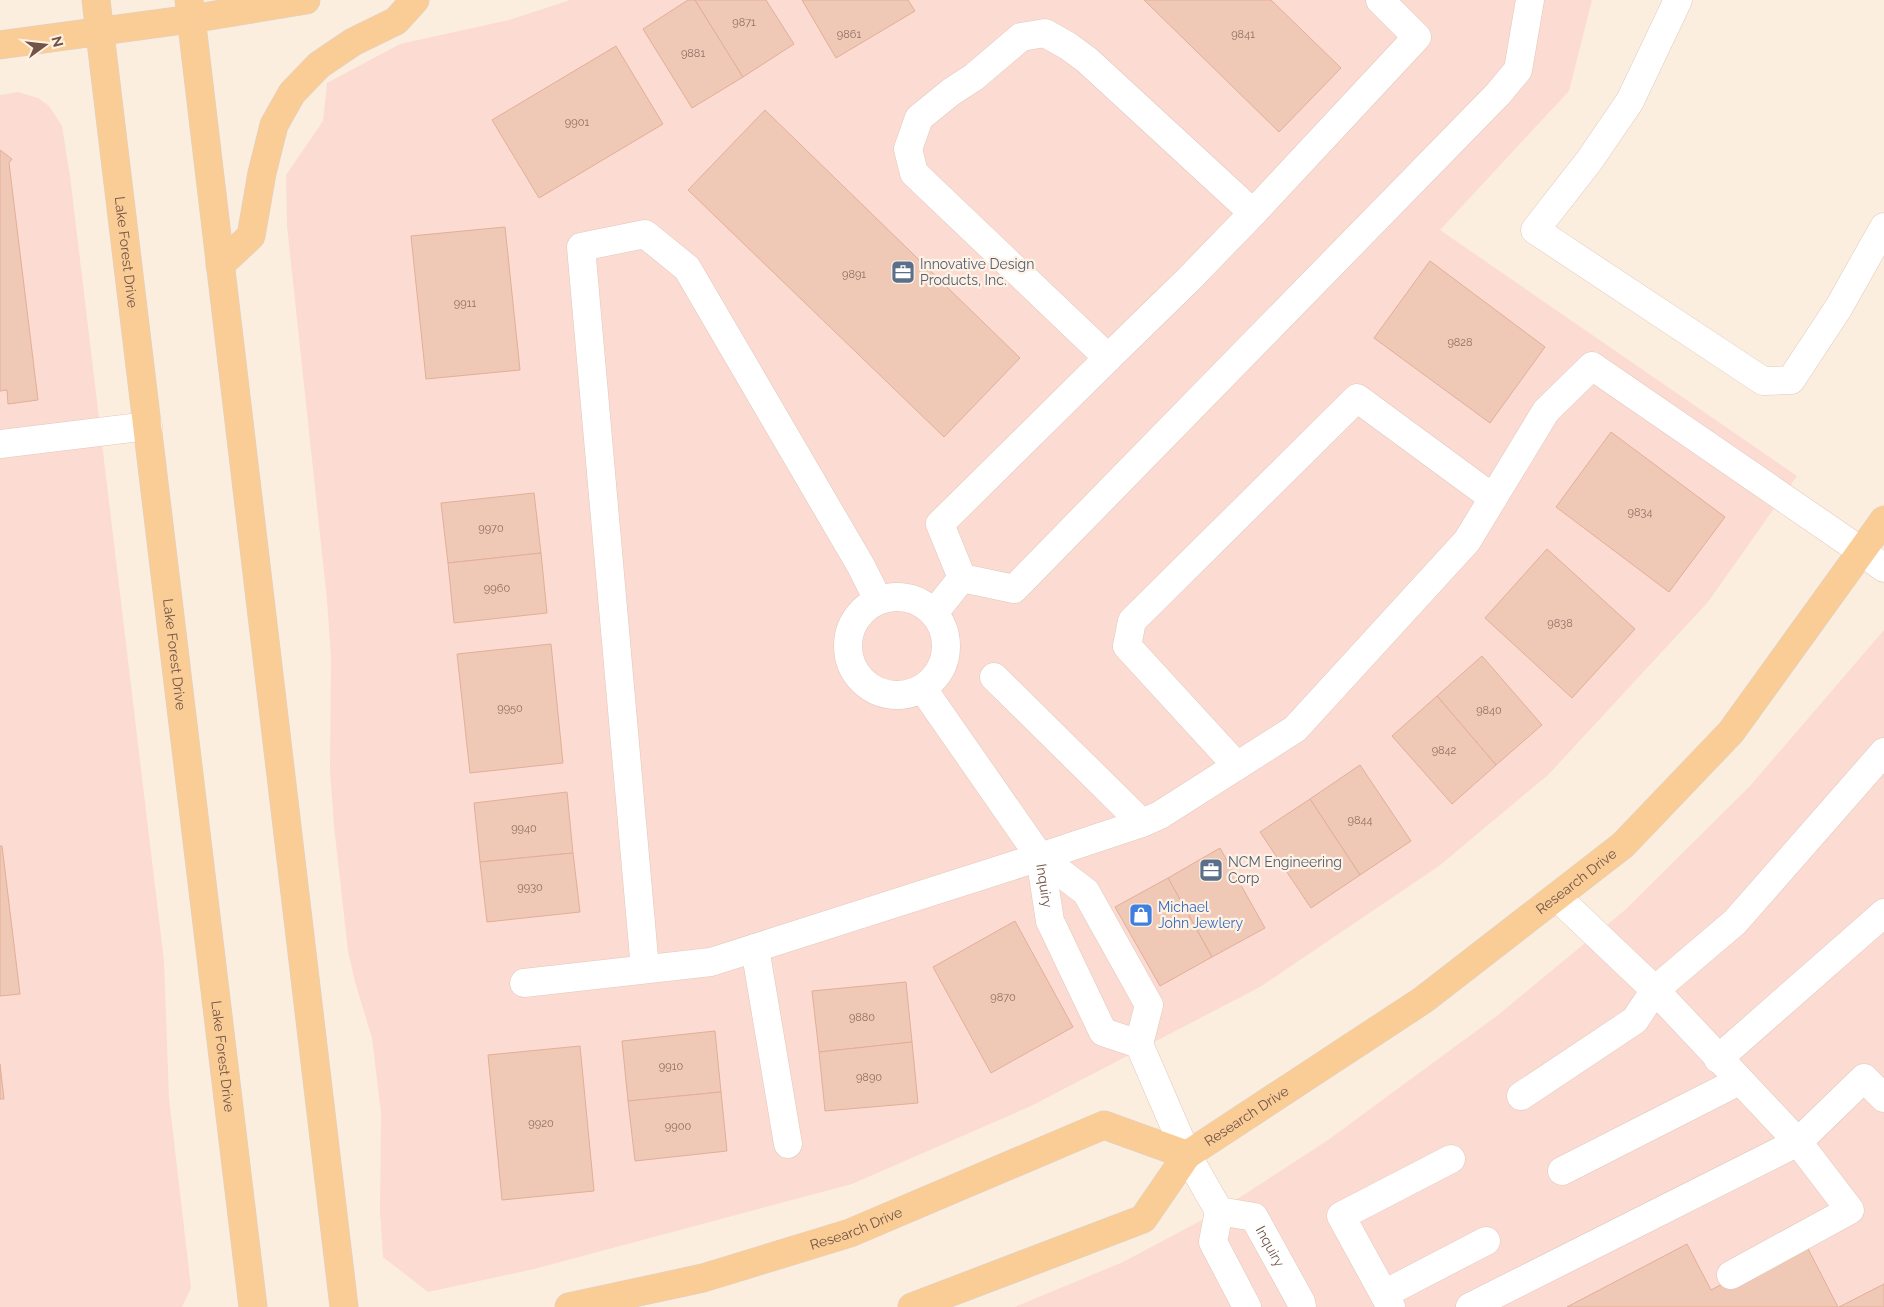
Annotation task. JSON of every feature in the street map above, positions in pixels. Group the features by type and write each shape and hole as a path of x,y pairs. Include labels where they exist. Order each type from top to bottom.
{"main road":[{"name":"Lake Forest Drive","path":"96,0 253,1307"},
{"path":"0,45 100,32 190,10 306,0"},
{"path":"220,264 251,236 262,173 274,125 292,93 325,61 353,42 396,21 414,0"},
{"path":"190,10 344,1307"},
{"name":"Research Drive","path":"912,1307 1143,1219 1187,1155 1423,1000 1623,845 1731,732 1884,520"},
{"name":"Research Drive","path":"569,1307 703,1278 850,1233 1104,1125 1187,1155"}],"lane":[{"path":"962,578 940,524 1190,279 1417,37 1380,0"},
{"path":"962,578 1014,589 1021,582 1498,94 1518,70 1530,0"},
{"path":"1678,0 1630,100 1589,161 1535,230 1763,381 1791,380 1839,307 1884,227"},
{"path":"1108,358 914,173 908,149 919,118 951,92 974,77 1021,37 1044,33 1068,46 1087,60 1253,213"},
{"path":"645,969 581,247 645,234 687,268 861,566 878,600"},
{"path":"524,983 711,962 1040,857 1142,823 1160,815 1295,729 1467,541 1546,411 1592,366 1884,568"},
{"path":"1237,766 1127,646 1132,621 1357,398 1493,498"},
{"path":"0,444 148,426"},
{"path":"934,613 962,578"},
{"path":"893,596 908,598 922,603 934,613 942,625 946,639 946,653 942,667 934,679 923,688 912,693 896,695 880,692 866,684 856,672 850,657 849,641 852,625 863,611 878,600 893,596"},
{"path":"994,677 1142,823"},
{"path":"923,688 1040,857"},
{"path":"1520,1096 1635,1020 1656,990 1735,922 1884,752"},
{"name":"Inquiry","path":"1040,857 1086,892 1149,1005 1139,1044 1103,1032 1050,921 1040,857"},
{"path":"1557,897 1656,990 1718,1059 1798,1142 1850,1210 1731,1275"},
{"path":"1718,1059 1884,913"},
{"path":"754,948 788,1144"},
{"path":"1139,1044 1187,1155 1219,1211 1213,1242 1247,1307"},
{"path":"1470,1307 1798,1142 1864,1078 1884,1098"},
{"path":"1562,1171 1739,1081"},
{"path":"1451,1159 1341,1216 1388,1301 1486,1241"},
{"name":"Inquiry","path":"1219,1211 1254,1217 1302,1307"}],"shaded area":[{"path":"570,0 1592,0 1569,91 1440,230 1797,476 1708,602 1548,775 1439,866 1260,987 1031,1106 852,1184 534,1269 428,1292 383,1257 380,1213 381,1113 372,1038 348,951 334,826 330,771 331,658 327,600 287,226 286,175 323,121 327,83 400,44 509,20"},
{"path":"18,92 38,98 49,106 62,126 70,176 164,961 169,1098 191,1288 182,1307 0,1307 0,95"},
{"path":"1884,630 1884,1307 1015,1307 1123,1262 1219,1211 1328,1140 1498,1015 1625,910 1750,786"}],"building":[{"path":"688,0 695,0 743,77 692,108 643,29"},
{"path":"695,0 766,0 794,44 743,77"},
{"path":"802,0 908,0 915,11 836,58"},
{"path":"1144,0 1271,0 1341,68 1279,132"},
{"path":"616,46 663,124 539,198 492,120"},
{"path":"765,110 1020,358 944,437 688,190"},
{"path":"0,150 12,159 9,163 38,400 8,404 7,390 0,391"},
{"path":"505,227 520,370 426,379 411,236"},
{"path":"1430,261 1545,347 1490,423 1374,338"},
{"path":"1611,432 1725,517 1669,592 1556,507"},
{"path":"534,493 541,553 448,563 441,503"},
{"path":"1547,549 1635,629 1572,698 1485,618"},
{"path":"541,553 547,613 454,623 448,563"},
{"path":"551,644 563,763 470,773 457,654"},
{"path":"1482,656 1542,725 1496,765 1437,696"},
{"path":"1437,696 1496,765 1452,804 1392,736"},
{"path":"1360,765 1411,841 1360,875 1310,799"},
{"path":"567,792 573,853 480,862 474,803"},
{"path":"1310,799 1360,875 1311,908 1260,832"},
{"path":"0,846 2,846 20,994 0,996"},
{"path":"1220,848 1265,928 1212,957 1168,878"},
{"path":"573,853 580,912 487,922 480,862"},
{"path":"1168,878 1212,957 1160,986 1115,907"},
{"path":"1015,921 1073,1027 991,1073 933,967"},
{"path":"906,982 912,1042 819,1052 812,991"},
{"path":"715,1031 721,1092 628,1101 622,1041"},
{"path":"912,1042 918,1103 825,1111 819,1052"},
{"path":"580,1046 594,1191 502,1200 488,1055"},
{"path":"0,1064 4,1099 0,1099"},
{"path":"721,1092 727,1151 635,1161 628,1101"},
{"path":"1804,1241 1838,1307 1567,1307 1687,1244 1711,1290"},
{"path":"1884,1284 1884,1307 1839,1307"}],"place":[{"name":"Innovative Design Products, Inc.","path":"903,272"},
{"name":"NCM Engineering Corp","path":"1211,870"},
{"name":"Michael John Jewlery","path":"1141,915"}]}
